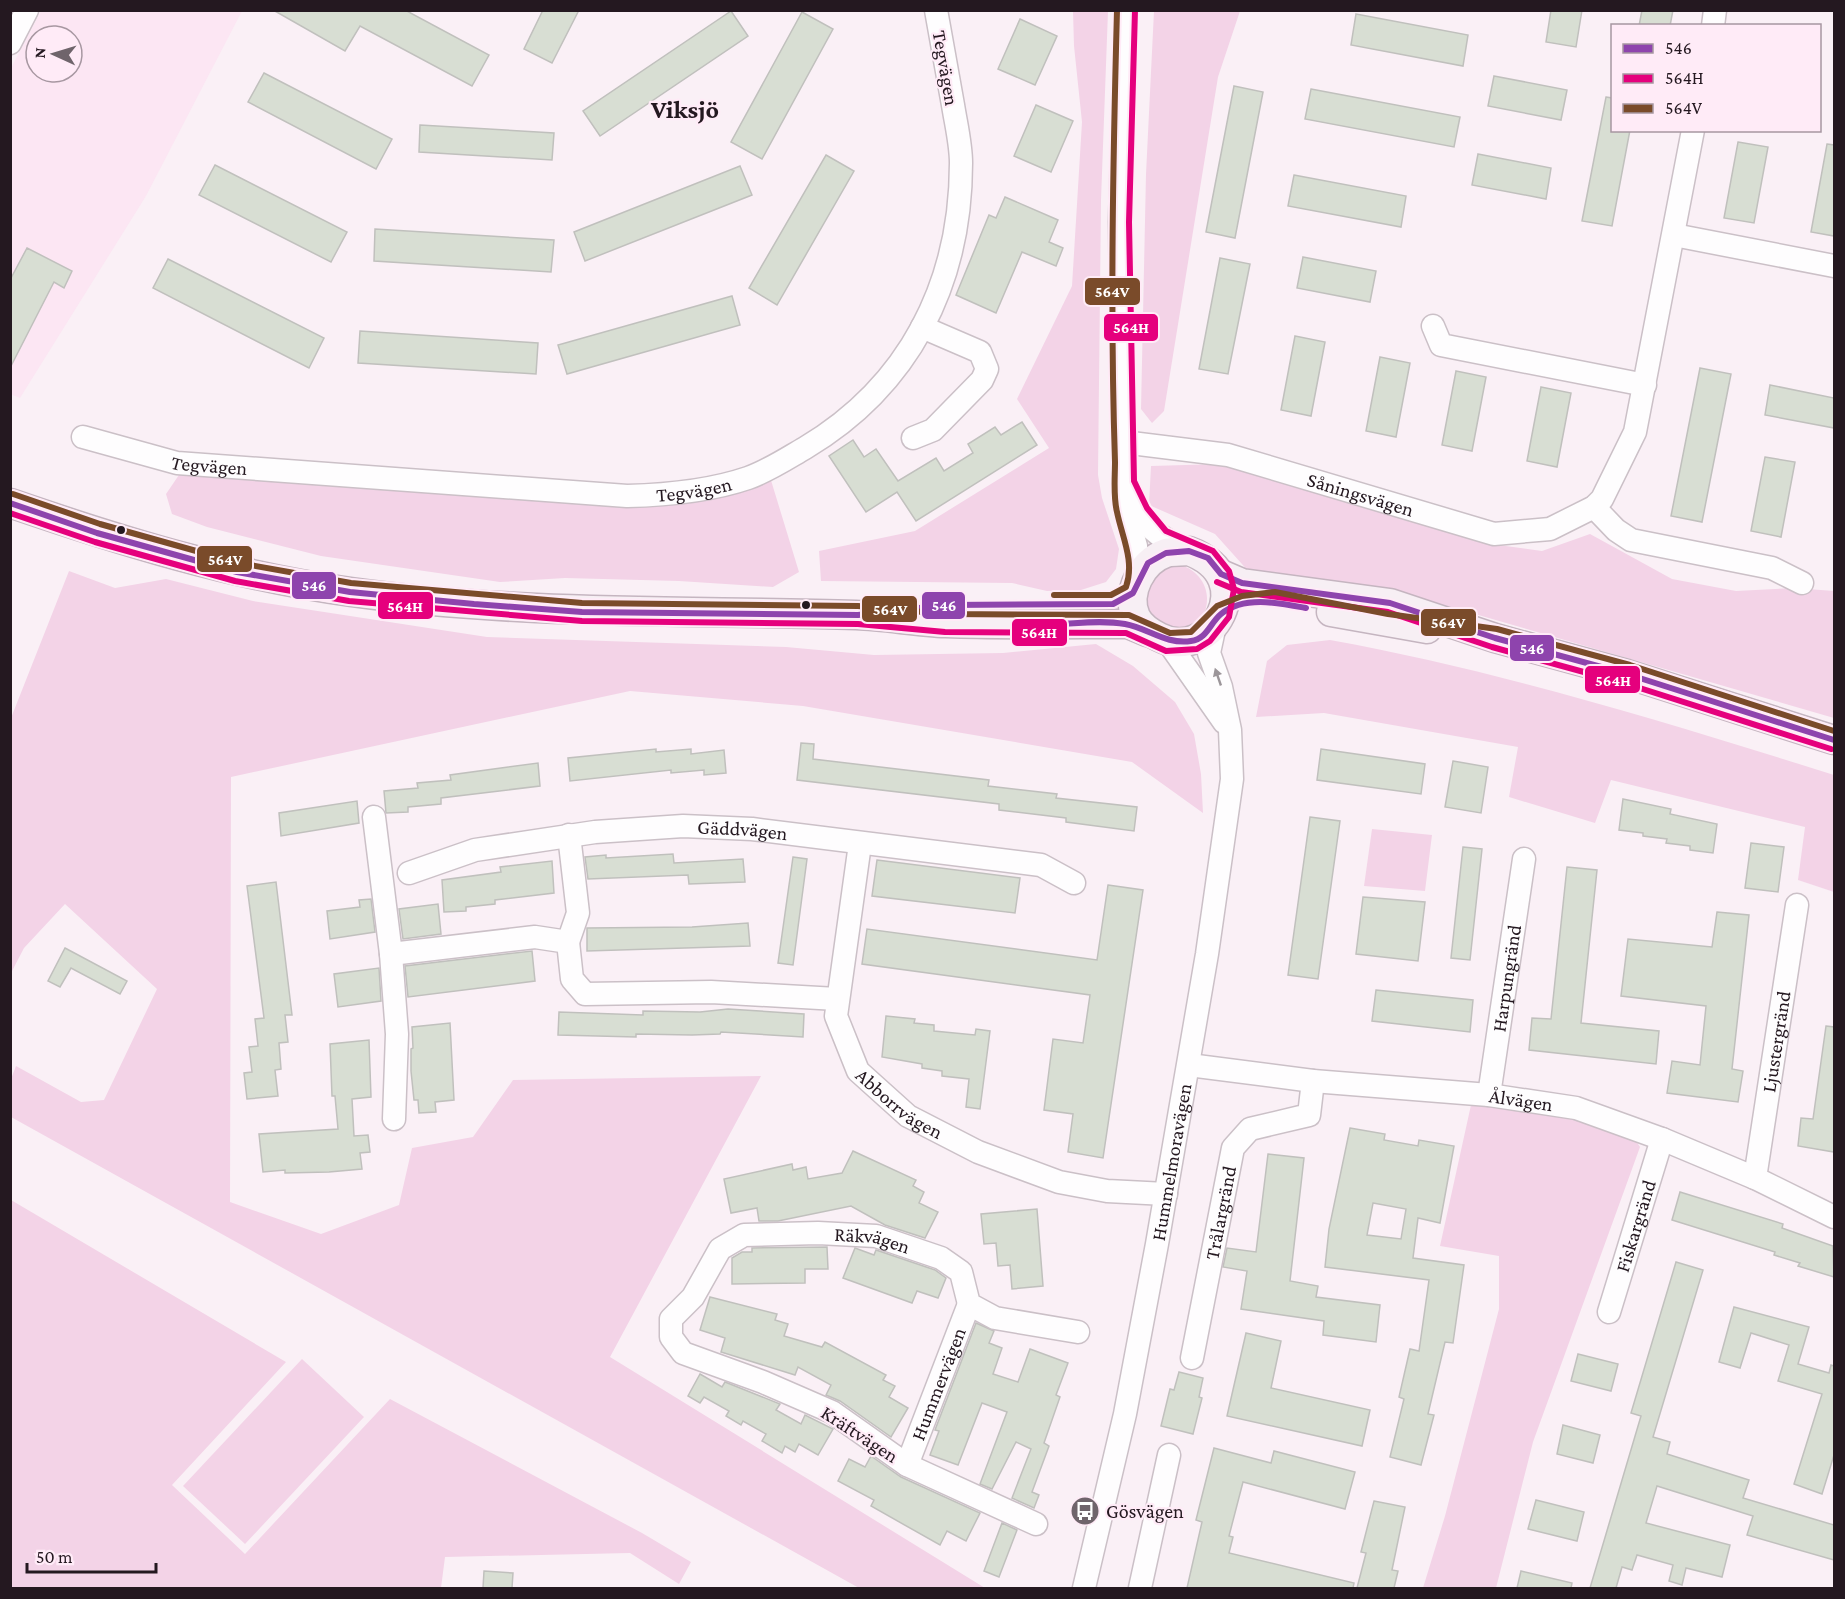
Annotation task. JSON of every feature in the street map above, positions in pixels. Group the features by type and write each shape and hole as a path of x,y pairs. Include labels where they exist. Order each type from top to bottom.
{"main road":[{"path":"10,502 97,533 237,572 350,592 474,604 582,612 858,615 945,623 1128,624 1158,637 1194,641 1218,620 1244,605 1273,601 1387,623 1494,638"},
{"path":"1158,637 1133,609 1136,585 1148,563 1167,553 1189,551 1208,558 1221,574 1225,589 1218,620"},
{"path":"1221,574 1242,583 1390,603 1494,638 1627,674 1834,740"},
{"path":"858,615 945,605 1113,604 1136,585"}],"street":[{"path":"10,43 27,10"},
{"name":"Tegvägen","path":"83,437 177,464 627,496 679,493 748,478 778,464 827,435 882,388 922,327 946,275 954,242 961,162 936,10"},
{"path":"1126,10 1120,222 1123,442 1125,508 1136,546 1136,585"},
{"path":"1693,132 1635,432 1602,499 1594,507 1616,530 1631,540 1772,568 1802,583"},
{"path":"1674,235 1834,266"},
{"path":"1433,326 1441,345 1645,385"},
{"path":"913,438 933,430 982,380 987,369 980,352 922,327"},
{"name":"Såningsvägen","path":"1123,442 1228,455 1494,534 1550,529 1594,507"},
{"path":"1125,483 1139,513 1161,539 1189,551"},
{"name":"Hummelmoravägen","path":"1084,1588 1125,1414 1166,1194 1189,1065 1233,779 1230,730 1221,687 1209,653 1218,620"},
{"path":"1158,637 1230,730"},
{"path":"374,817 391,954 397,1034 394,1119"},
{"name":"Gäddvägen","path":"409,873 475,850 569,835 683,826 752,829 1041,865 1074,884"},
{"path":"569,835 578,913 568,942 572,979 585,994 711,992 837,999"},
{"name":"Abborrvägen","path":"860,844 836,1016 858,1071 908,1116 978,1152 1059,1182 1107,1191 1166,1194"},
{"name":"Harpungränd","path":"1489,1095 1524,859"},
{"name":"Ljustergränd","path":"1755,1178 1797,905"},
{"path":"391,954 535,937 568,942"},
{"name":"Ålvägen","path":"1189,1065 1313,1081 1489,1095 1576,1108 1662,1139 1755,1178 1834,1217"},
{"name":"Trålargränd","path":"1192,1358 1233,1148 1250,1129 1309,1115 1313,1081"},
{"name":"Fiskargränd","path":"1609,1312 1662,1139"},
{"name":"Räkvägen","path":"671,1319 693,1297 720,1249 744,1235 818,1233 876,1236 940,1258 961,1272 969,1304"},
{"path":"969,1304 995,1318 1078,1332"},
{"name":"Hummervägen","path":"907,1465 969,1304"},
{"name":"Kräftvägen","path":"671,1319 671,1337 683,1353 753,1378 832,1412 907,1465 1036,1524"},
{"path":"1140,1588 1169,1455"}],"shaded area":[{"path":"41,11 242,11 146,196 20,398 10,394 10,70 24,43 24,84 84,84 84,24 34,24"},
{"path":"1073,11 1108,11 1101,200 1098,475 1102,498 1119,549 1116,569 1106,582 1081,590 1047,591 1012,583 821,581 819,551 915,531 1049,448 1017,399 1072,286 1082,122 1074,46"},
{"path":"1154,11 1240,11 1218,77 1164,411 1152,423 1141,409 1146,174"},
{"path":"1220,464 1491,544 1542,551 1590,534 1672,579 1736,591 1794,588 1834,591 1834,718 1416,597 1250,573 1215,534 1149,505 1151,466"},
{"path":"181,472 524,498 770,477 799,572 773,587 679,581 565,578 500,582 321,556 207,527 172,514 166,494"},
{"path":"1178,564 1192,570 1201,580 1206,591 1207,602 1198,622 1188,628 1172,630 1146,616 1144,594 1147,581 1151,577"},
{"path":"69,571 115,588 166,579 253,601 487,637 786,647 874,655 1003,653 1096,644 1133,666 1175,702 1194,734 1201,774 1203,813 1132,762 803,706 630,691 231,777 230,1202 321,1234 399,1205 412,1148 473,1137 513,1080 761,1076 610,1357 985,1588 859,1588 11,1117 11,1079 16,1066 81,1102 104,1100 157,989 65,904 24,948 11,973 11,718"},
{"path":"1330,640 1521,683 1710,736 1834,775 1834,892 1798,880 1805,827 1611,780 1595,823 1509,797 1518,747 1324,713 1256,717 1267,661 1287,645"},
{"path":"1372,829 1432,835 1425,891 1364,886"},
{"path":"1471,1105 1576,1114 1630,1132 1640,1147 1533,1442 1496,1588 1423,1588 1445,1516 1499,1309 1499,1256 1440,1246"},
{"path":"11,1200 286,1362 172,1485 245,1554 390,1399 642,1533 691,1562 679,1584 630,1553 445,1557 441,1588 11,1588"},
{"path":"302,1359 364,1417 245,1544 183,1486"}],"building":[{"path":"273,10 405,10 489,55 472,86 360,26 345,51"},
{"path":"543,10 579,10 552,63 524,49"},
{"path":"1551,10 1582,10 1576,47 1546,42"},
{"path":"1642,10 1673,10 1670,24 1639,24"},
{"path":"731,11 748,36 600,136 583,111"},
{"path":"802,12 833,29 762,159 731,142"},
{"path":"1356,14 1468,35 1463,66 1351,45"},
{"path":"1020,19 1057,36 1035,85 998,69"},
{"path":"264,73 392,139 376,169 248,102"},
{"path":"1494,76 1567,90 1561,120 1488,106"},
{"path":"1234,86 1263,92 1235,238 1206,232"},
{"path":"1311,89 1460,117 1454,147 1305,119"},
{"path":"1606,97 1611,98 1611,132 1630,132 1612,226 1582,221"},
{"path":"1036,105 1073,121 1051,172 1014,156"},
{"path":"420,125 554,133 552,160 419,152"},
{"path":"1738,142 1768,147 1754,223 1724,218"},
{"path":"1827,144 1834,145 1834,236 1811,232"},
{"path":"1478,154 1551,168 1546,199 1472,185"},
{"path":"826,155 854,171 777,305 749,288"},
{"path":"215,165 347,232 331,262 199,195"},
{"path":"740,166 752,195 585,261 574,232"},
{"path":"1294,175 1406,196 1401,227 1288,206"},
{"path":"1005,197 1058,220 1049,242 1063,248 1056,266 1022,252 996,313 956,295 989,215 996,218"},
{"path":"375,229 554,240 551,272 374,261"},
{"path":"27,248 72,271 64,288 54,282 10,368 10,280"},
{"path":"1303,257 1376,271 1370,302 1297,288"},
{"path":"1220,258 1250,264 1228,374 1199,369"},
{"path":"168,259 324,338 309,368 153,288"},
{"path":"732,296 740,325 567,374 558,345"},
{"path":"360,331 538,343 536,374 358,363"},
{"path":"1295,336 1325,342 1311,416 1281,410"},
{"path":"1380,357 1410,363 1396,437 1366,431"},
{"path":"1700,368 1731,374 1702,522 1671,516"},
{"path":"1456,371 1486,377 1472,451 1442,445"},
{"path":"1770,385 1834,398 1834,428 1765,415"},
{"path":"1541,387 1571,393 1557,467 1527,461"},
{"path":"1022,422 1037,445 916,521 897,492 866,512 829,456 853,440 864,457 876,449 898,481 936,458 944,471 973,453 968,444 995,427 1001,435"},
{"path":"1765,457 1795,462 1781,537 1751,531"},
{"path":"801,743 814,744 813,759 989,780 988,786 1057,794 1056,798 1137,807 1134,831 1066,822 1066,818 999,810 999,804 797,780"},
{"path":"656,749 656,752 691,749 691,754 724,750 726,773 704,775 704,770 671,773 671,770 570,781 568,758"},
{"path":"1321,749 1425,764 1421,794 1317,780"},
{"path":"1453,761 1488,767 1481,813 1445,807"},
{"path":"538,763 540,786 441,798 441,804 408,807 408,812 386,813 384,791 418,788 417,783 451,780 450,775"},
{"path":"1623,799 1671,809 1670,814 1717,824 1713,853 1690,850 1690,846 1666,843 1667,839 1643,836 1643,833 1619,830"},
{"path":"357,801 359,823 281,836 279,813"},
{"path":"1310,817 1340,821 1318,979 1288,975"},
{"path":"1751,843 1784,847 1778,892 1745,888"},
{"path":"1463,847 1482,849 1470,960 1451,958"},
{"path":"673,854 674,863 743,859 745,882 689,884 688,875 588,879 585,857"},
{"path":"793,857 807,859 793,965 778,963"},
{"path":"877,860 1020,878 1015,913 872,896"},
{"path":"552,861 554,893 495,900 495,904 466,907 466,911 444,912 442,880 501,872 500,867"},
{"path":"1567,867 1597,870 1581,1023 1659,1031 1656,1064 1529,1050 1532,1018 1551,1019"},
{"path":"276,882 292,1015 285,1015 288,1042 279,1043 281,1069 275,1070 278,1096 247,1099 244,1073 252,1072 249,1047 258,1046 255,1019 264,1018 247,886"},
{"path":"1108,885 1143,890 1103,1158 1068,1152 1073,1114 1044,1110 1053,1039 1083,1043 1090,995 862,964 867,929 1097,960"},
{"path":"1363,897 1425,902 1418,961 1356,954"},
{"path":"371,899 375,932 330,939 327,911 360,907 359,900"},
{"path":"438,904 441,934 403,939 399,909"},
{"path":"1717,912 1749,915 1732,1069 1743,1071 1738,1102 1667,1093 1672,1061 1700,1065 1706,1006 1621,996 1628,939 1712,947"},
{"path":"748,923 750,946 587,951 587,928 692,927"},
{"path":"65,948 127,981 120,994 71,968 60,987 48,981"},
{"path":"532,951 535,981 408,997 405,966"},
{"path":"379,968 381,1001 338,1007 334,974"},
{"path":"1376,990 1473,1000 1470,1032 1372,1021"},
{"path":"728,1009 804,1014 803,1037 721,1032 720,1034 692,1035 636,1034 636,1037 558,1035 559,1012 643,1015 643,1011 700,1012"},
{"path":"886,1016 915,1019 914,1023 934,1025 934,1031 975,1035 976,1029 990,1031 980,1109 966,1107 969,1079 942,1076 942,1071 922,1068 922,1064 882,1057"},
{"path":"450,1023 454,1100 435,1102 436,1112 419,1113 418,1100 414,1100 411,1071 412,1027"},
{"path":"1826,1026 1834,1027 1834,1152 1798,1146 1801,1118 1813,1119"},
{"path":"369,1040 371,1097 352,1099 354,1136 368,1135 370,1152 360,1153 362,1169 329,1172 285,1173 285,1170 263,1172 259,1134 338,1129 335,1096 332,1096 330,1044"},
{"path":"1350,1128 1385,1134 1384,1140 1418,1146 1419,1140 1454,1146 1440,1223 1418,1218 1413,1258 1464,1265 1453,1343 1445,1342 1428,1414 1434,1415 1421,1465 1390,1457 1404,1399 1399,1397 1410,1349 1419,1351 1429,1280 1325,1267 1329,1229","holes":["1373,1203 1406,1209 1401,1239 1367,1235"]},
{"path":"853,1151 916,1180 913,1186 924,1192 919,1203 938,1212 925,1238 885,1225 851,1206 778,1221 759,1221 757,1208 731,1213 724,1179 792,1164 793,1170 806,1167 808,1179 842,1173"},
{"path":"1268,1154 1304,1158 1290,1281 1318,1286 1316,1297 1380,1305 1376,1342 1323,1335 1324,1321 1241,1309 1247,1271 1223,1267 1227,1248 1256,1252"},
{"path":"1680,1192 1783,1224 1782,1228 1833,1246 1834,1277 1798,1266 1800,1263 1774,1255 1775,1252 1672,1220"},
{"path":"1037,1209 1043,1286 1012,1289 1010,1265 998,1266 996,1243 984,1244 981,1214"},
{"path":"827,1247 828,1269 805,1269 805,1283 732,1284 732,1258 742,1252 752,1252 752,1248"},
{"path":"855,1248 874,1255 876,1250 935,1270 946,1278 938,1298 917,1291 912,1303 843,1278"},
{"path":"1676,1262 1703,1270 1653,1437 1670,1442 1667,1454 1749,1480 1743,1498 1834,1525 1834,1560 1747,1535 1753,1516 1657,1486 1646,1523 1730,1545 1722,1577 1686,1568 1682,1585 1669,1581 1673,1565 1637,1555 1632,1570 1622,1567 1616,1588 1590,1588 1641,1416 1631,1413"},
{"path":"710,1297 777,1314 775,1320 788,1324 784,1336 822,1347 825,1342 886,1375 883,1380 895,1386 889,1397 908,1408 891,1437 840,1401 826,1395 831,1385 798,1367 795,1375 721,1352 725,1338 700,1330"},
{"path":"1734,1307 1809,1327 1798,1364 1829,1373 1831,1365 1834,1366 1834,1455 1822,1494 1794,1484 1822,1394 1778,1381 1789,1345 1751,1333 1740,1368 1719,1362"},
{"path":"976,1323 994,1331 989,1343 1002,1348 993,1374 1018,1382 1030,1349 1068,1363 1056,1395 1060,1397 1044,1443 1049,1446 1032,1492 1039,1495 1034,1508 1012,1498 1031,1449 1016,1442 992,1489 980,1484 1007,1412 982,1403 958,1465 930,1455 939,1431 935,1430"},
{"path":"1246,1333 1281,1341 1271,1388 1370,1410 1362,1446 1227,1416"},
{"path":"1578,1354 1618,1364 1611,1391 1571,1381"},
{"path":"1179,1372 1203,1378 1199,1397 1202,1398 1193,1434 1161,1426 1170,1389 1174,1390"},
{"path":"700,1374 722,1387 725,1382 780,1404 776,1410 801,1424 805,1415 833,1429 818,1455 799,1444 795,1452 785,1446 782,1453 762,1441 766,1434 743,1421 741,1425 726,1416 729,1411 704,1397 700,1403 688,1396"},
{"path":"1563,1425 1600,1435 1593,1463 1557,1454"},
{"path":"1214,1448 1271,1463 1274,1451 1355,1472 1345,1509 1243,1482 1229,1536 1233,1537 1229,1553 1354,1583 1353,1588 1187,1588 1202,1522 1196,1520"},
{"path":"871,1456 901,1477 980,1513 966,1541 947,1531 940,1545 871,1506 874,1500 838,1481 849,1459 865,1467"},
{"path":"1536,1500 1584,1512 1577,1541 1528,1529"},
{"path":"1374,1501 1405,1507 1392,1570 1398,1571 1394,1588 1357,1588 1366,1553 1361,1552"},
{"path":"1002,1523 1017,1530 999,1577 984,1571"},
{"path":"484,1571 513,1573 512,1588 483,1588"},
{"path":"1521,1571 1572,1583 1571,1588 1517,1588"}],"transit line":[{"name":"564V","path":"1054,595 1111,595 1126,587 1129,568 1115,493 1113,236 1117,10"},
{"name":"564H","path":"10,513 95,542 235,581 349,601 582,621 858,624 945,632 1126,633 1166,651 1197,649 1210,641 1229,617 1234,589 1229,571 1213,551 1166,531 1147,508 1134,481 1129,222 1135,10"},
{"name":"564V","path":"13,494 100,524 239,563 351,583 582,603 858,606 945,614 1129,615 1170,633 1191,632 1217,606 1242,596 1275,592 1388,614 1497,629 1630,665 1834,731"},
{"name":"546","path":"10,503 97,533 237,572 350,592 582,612 858,615 945,605 1113,604 1133,593 1148,563 1166,553 1189,551 1208,558 1221,574 1242,583 1390,603 1495,638 1627,674 1834,740"},
{"name":"564H","path":"1217,582 1241,592 1388,612 1492,647 1624,683 1831,749"},
{"name":"546","path":"1060,624 1117,623 1182,642 1201,637 1221,614 1240,604 1262,602 1306,608"}],"place":[{"name":"Gösvägen","path":"1085,1511"}],"district":[{"name":"Viksjö","path":"685,109"}]}
